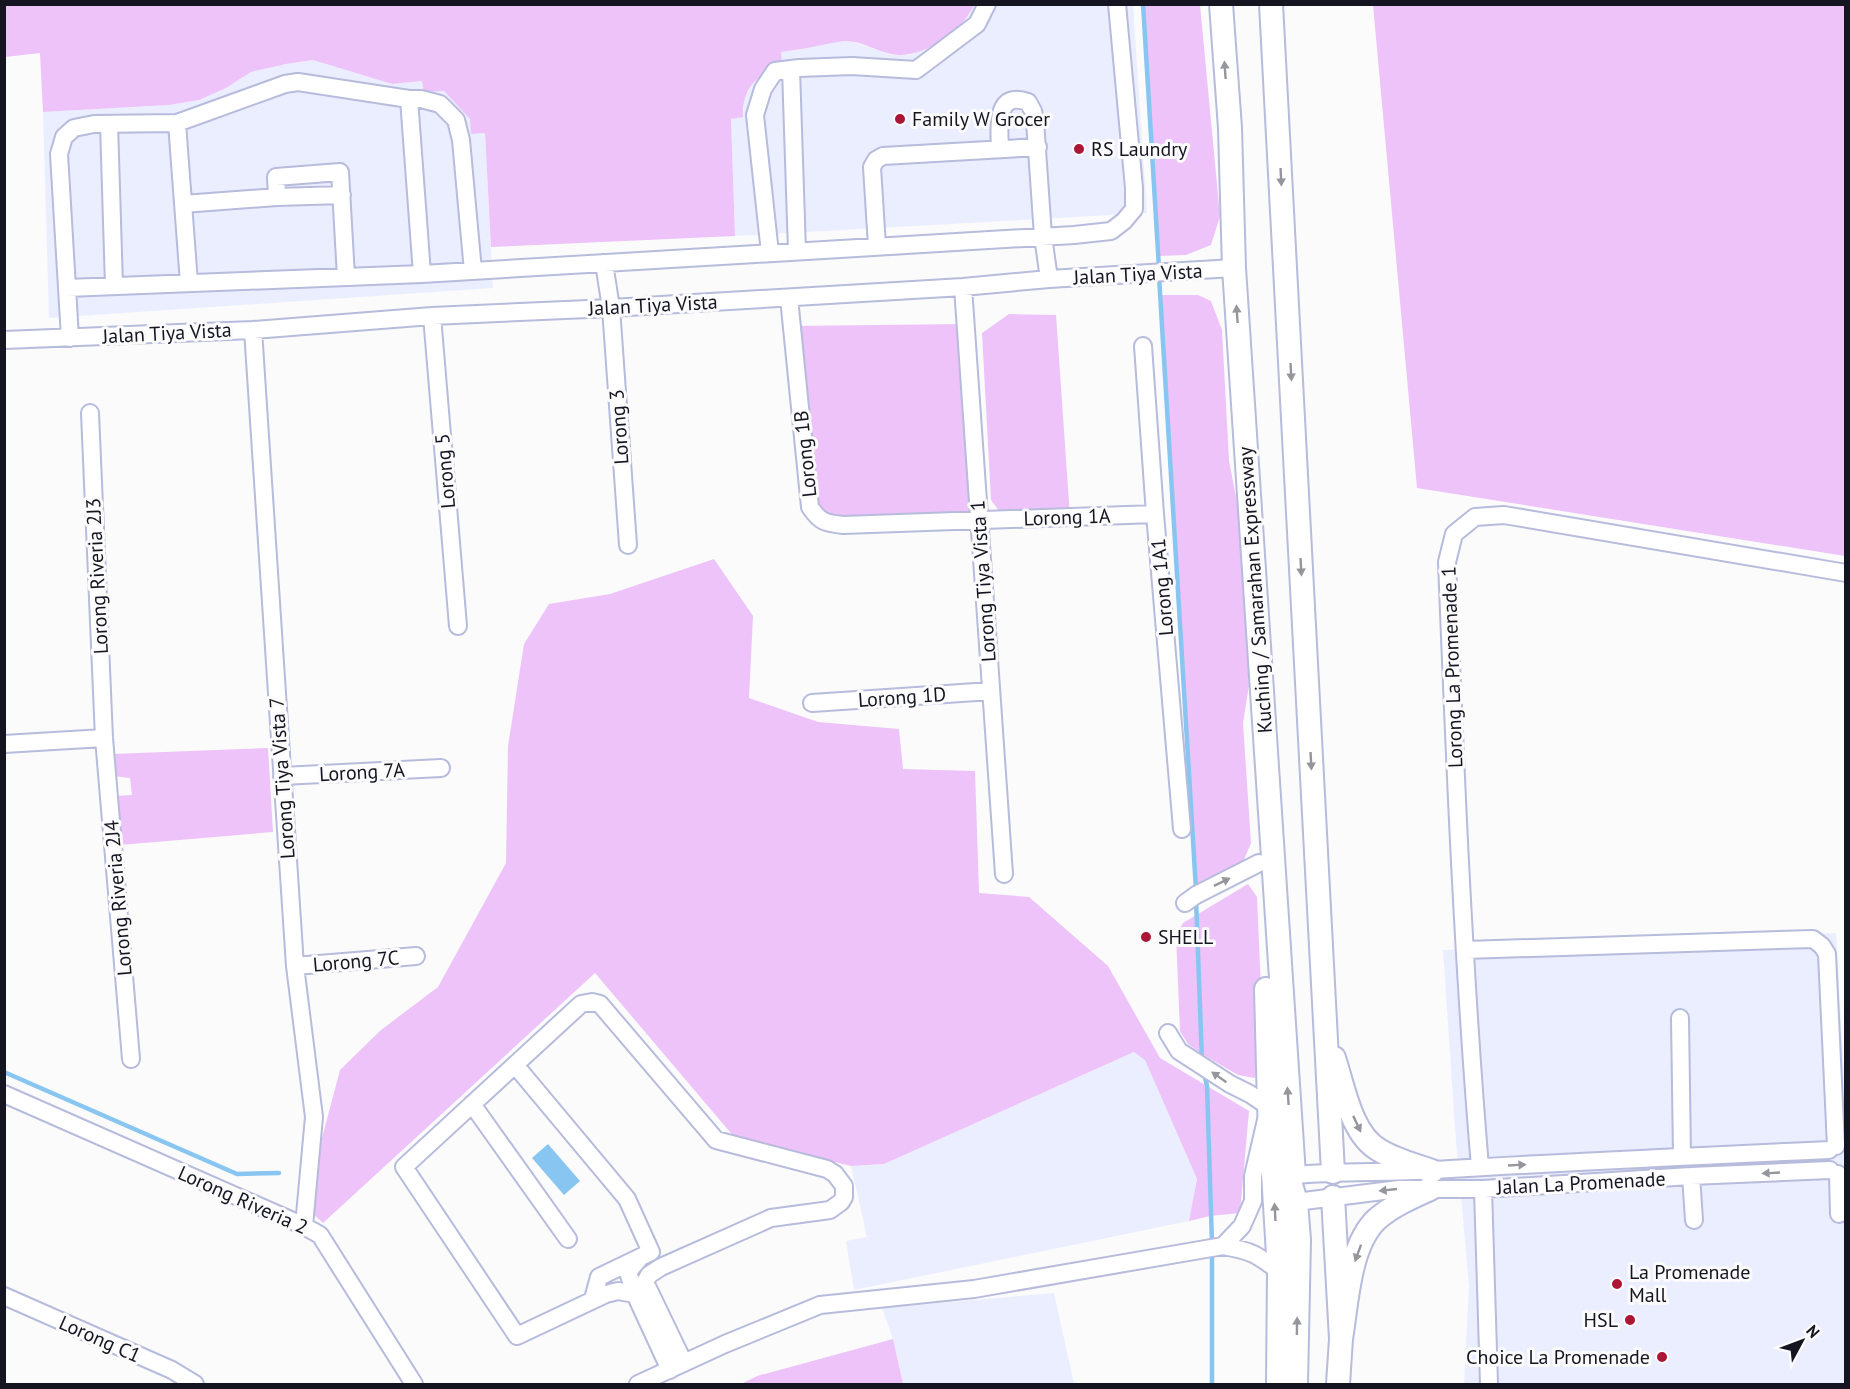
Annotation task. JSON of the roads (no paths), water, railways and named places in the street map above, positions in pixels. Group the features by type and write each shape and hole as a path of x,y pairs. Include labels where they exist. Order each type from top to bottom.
{"highway":[{"name":"Kuching / Samarahan Expressway","path":"1221,4 1230,128 1234,268 1294,1175"},
{"path":"1271,4 1333,1172"},
{"path":"1262,685 1253,697 1251,716 1278,1271 1278,1384"},
{"path":"1325,1029 1358,1129 1378,1150 1431,1180 1377,1219 1358,1251 1352,1271 1341,1339 1338,1384"},
{"path":"1269,1107 1296,1202 1299,1240 1296,1384"},
{"path":"1333,1197 1341,1339"}],"street":[{"path":"770,253 755,115 763,89 775,71 852,66 916,70 977,24 987,4"},
{"path":"67,288 472,271 1111,231 1134,209 1117,4"},
{"path":"791,69 797,251"},
{"path":"4,340 70,338 59,154 64,137 74,128 94,124 177,123 285,84 298,82 421,99 440,104 456,120 461,140 472,271"},
{"path":"1000,148 999,122 1003,107 1010,100 1017,98 1028,102 1033,111 1038,147 1043,236 1049,279"},
{"path":"409,99 422,273"},
{"path":"177,123 189,283"},
{"path":"109,124 114,286"},
{"path":"877,246 872,167 876,160 883,156 1038,147"},
{"path":"183,204 342,195 346,277"},
{"name":"Lorong 3","path":"604,263 611,308 628,545"},
{"name":"Jalan Tiya Vista","path":"70,338 254,330 432,316 789,298 1234,268"},
{"name":"Lorong Tiya Vista 1","path":"963,287 1004,874"},
{"name":"Lorong 1B","path":"789,298 810,507 817,517 826,523 843,525 979,521"},
{"name":"Lorong 5","path":"432,316 458,626"},
{"name":"Lorong Tiya Vista 7","path":"254,330 296,966 314,1117 304,1226"},
{"name":"Lorong 1A1","path":"1143,346 1182,829"},
{"name":"Lorong Riveria 2J3","path":"90,413 104,738"},
{"name":"Lorong 1A","path":"979,521 1155,514"},
{"name":"Lorong La Promenade 1","path":"1480,1167 1465,950 1447,562 1454,534 1475,517 1504,515 1845,573"},
{"name":"Lorong 1D","path":"812,703 991,691"},
{"path":"4,744 104,738"},
{"name":"Lorong Riveria 2J4","path":"104,738 131,1059"},
{"name":"Lorong 7A","path":"282,776 441,768"},
{"path":"1185,903 1196,895 1259,863"},
{"path":"1465,950 1813,939 1822,946 1827,954 1837,1148 1825,1158 1825,1163 1838,1172 1839,1214"},
{"name":"Lorong 7C","path":"296,966 416,956"},
{"path":"635,1294 618,1291 593,1299 517,1336 404,1167 581,1004 592,1002 600,1004 716,1140 827,1169 835,1174 844,1185 841,1202 830,1210 771,1218 661,1267 649,1275 645,1282 677,1366"},
{"path":"1680,1018 1682,1156"},
{"path":"1168,1033 1179,1052 1269,1107 1253,1176 1253,1201 1242,1226 1223,1246"},
{"path":"515,1065 627,1199 651,1252 599,1277 593,1299"},
{"name":"Lorong Riveria 2","path":"4,1094 320,1235 414,1384"},
{"path":"472,1104 568,1239"},
{"name":"Jalan La Promenade","path":"1296,1202 1399,1189 1480,1167 1837,1148"},
{"name":"Jalan La Promenade","path":"1294,1175 1333,1172 1431,1180 1483,1189 1691,1176 1838,1172"},
{"path":"1691,1176 1694,1220"},
{"path":"1483,1189 1489,1384"},
{"path":"638,1384 820,1305 974,1289 1223,1246 1257,1254 1278,1271"},
{"path":"639,1259 628,1272 635,1294 677,1366"},
{"name":"Lorong C1","path":"4,1296 172,1370 195,1384"}],"water":[{"path":"548,1144 580,1181 564,1195 532,1158"}],"waterway":[{"path":"1143,4 1159,268"},
{"path":"1159,276 1196,890"},
{"path":"1196,899 1202,1061"},
{"path":"4,1072 237,1174 279,1173"},
{"path":"1204,1073 1207,1086 1212,1244"},
{"path":"1212,1252 1212,1384"}],"place":[{"name":"Family W Grocer","path":"900,119"},
{"name":"RS Laundry","path":"1079,149"},
{"name":"SHELL","path":"1146,937"},
{"name":"La Promenade Mall","path":"1617,1284"},
{"name":"HSL","path":"1630,1320"},
{"name":"Choice La Promenade","path":"1662,1357"}]}
